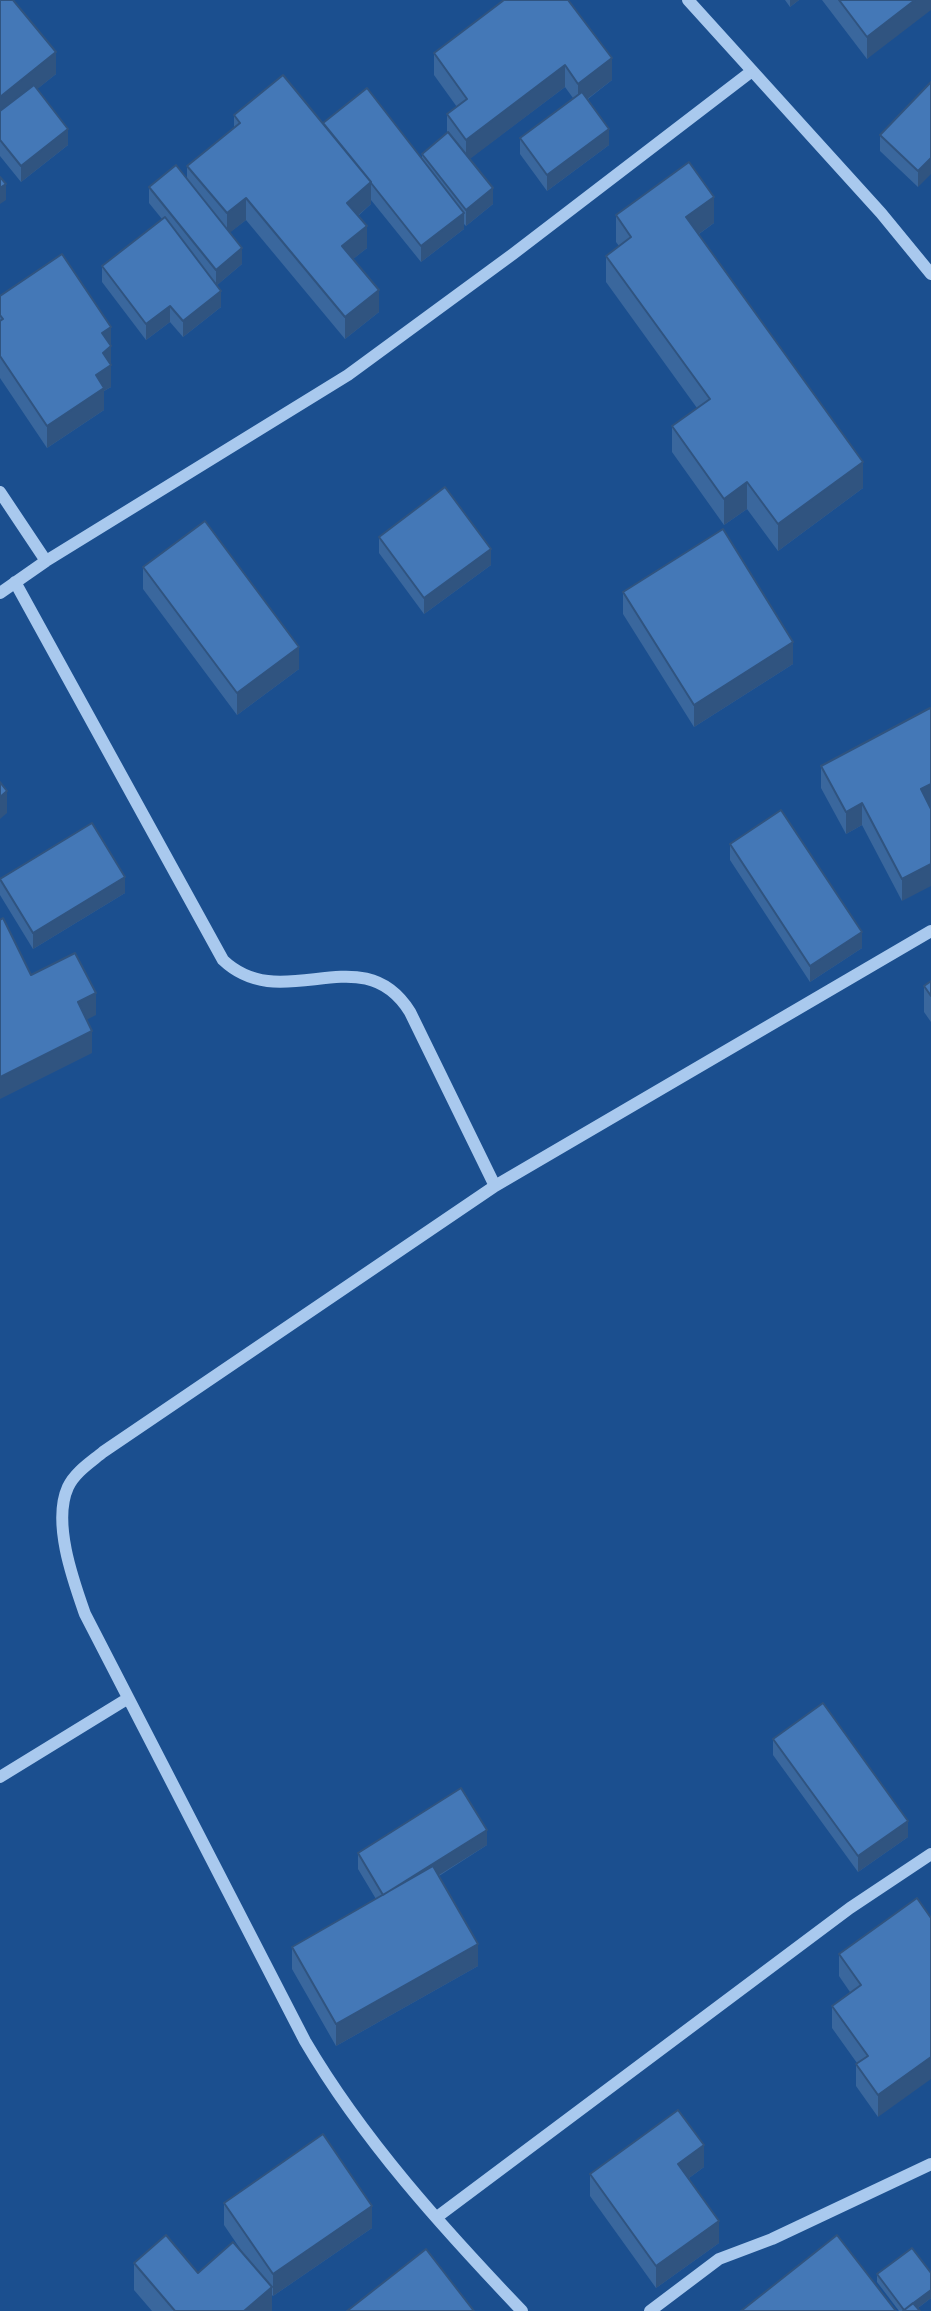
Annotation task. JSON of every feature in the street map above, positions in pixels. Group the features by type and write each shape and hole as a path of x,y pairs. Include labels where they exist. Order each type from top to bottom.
{"street":[{"path":"688,0 881,213 931,274"},
{"path":"0,593 46,561 348,375 513,254 752,71"},
{"path":"0,492 46,561"},
{"path":"15,582 223,960 236,972 254,981 368,977 393,988 416,1023 495,1185"},
{"path":"522,2311 380,2149 324,2073 85,1614 69,1571 63,1507 69,1486 103,1452 495,1185 931,931"},
{"path":"0,1777 127,1699"},
{"path":"437,2217 850,1908 931,1854"},
{"path":"650,2311 719,2259 772,2239 931,2164"}],"building":[{"path":"0,0 13,0 56,52 0,97"},
{"path":"504,0 568,0 612,58 578,84 565,65 466,140 447,114 467,99 434,53"},
{"path":"839,0 915,0 867,37"},
{"path":"283,75 371,182 347,203 367,226 342,246 379,290 345,317 246,198 227,213 187,166 240,123 234,115"},
{"path":"931,82 931,158 918,171 880,135"},
{"path":"34,85 68,129 21,166 0,140 0,111"},
{"path":"367,88 464,213 421,246 323,123"},
{"path":"582,92 609,129 547,175 520,138"},
{"path":"448,132 493,188 466,210 422,154"},
{"path":"689,162 714,197 686,217 863,462 778,524 747,482 724,499 672,426 710,399 606,256 631,237 616,215"},
{"path":"176,165 242,248 216,270 149,187"},
{"path":"0,177 6,184 0,188"},
{"path":"165,217 221,291 183,321 170,306 146,324 102,266"},
{"path":"62,254 111,327 102,333 111,346 103,353 111,365 96,375 104,388 47,426 0,356 0,321 3,319 0,315 0,296"},
{"path":"445,487 491,549 424,598 379,537"},
{"path":"205,521 299,647 237,693 143,567"},
{"path":"723,529 793,642 694,705 623,592"},
{"path":"930,708 931,784 921,789 931,809 931,864 902,879 862,803 846,812 821,766"},
{"path":"0,782 7,791 0,797"},
{"path":"781,810 862,932 810,966 730,844"},
{"path":"92,823 125,877 33,933 0,879"},
{"path":"3,918 31,975 75,953 96,993 78,1002 92,1031 0,1077 0,920"},
{"path":"931,981 931,996 924,986"},
{"path":"823,1703 908,1821 858,1856 773,1739"},
{"path":"461,1788 487,1830 383,1895 358,1853"},
{"path":"433,1866 478,1944 336,2024 292,1947"},
{"path":"917,1898 931,1918 931,2057 878,2095 856,2064 868,2056 832,2006 861,1985 839,1954"},
{"path":"678,2110 704,2145 678,2164 719,2221 656,2266 590,2174"},
{"path":"323,2134 372,2206 273,2274 224,2203"},
{"path":"166,2235 198,2273 233,2242 272,2287 244,2311 175,2311 134,2263"},
{"path":"837,2235 896,2311 741,2311"},
{"path":"912,2248 931,2273 931,2290 904,2310 877,2274"},
{"path":"426,2249 474,2311 347,2311"},
{"path":"913,2303 920,2311 903,2311"}]}
